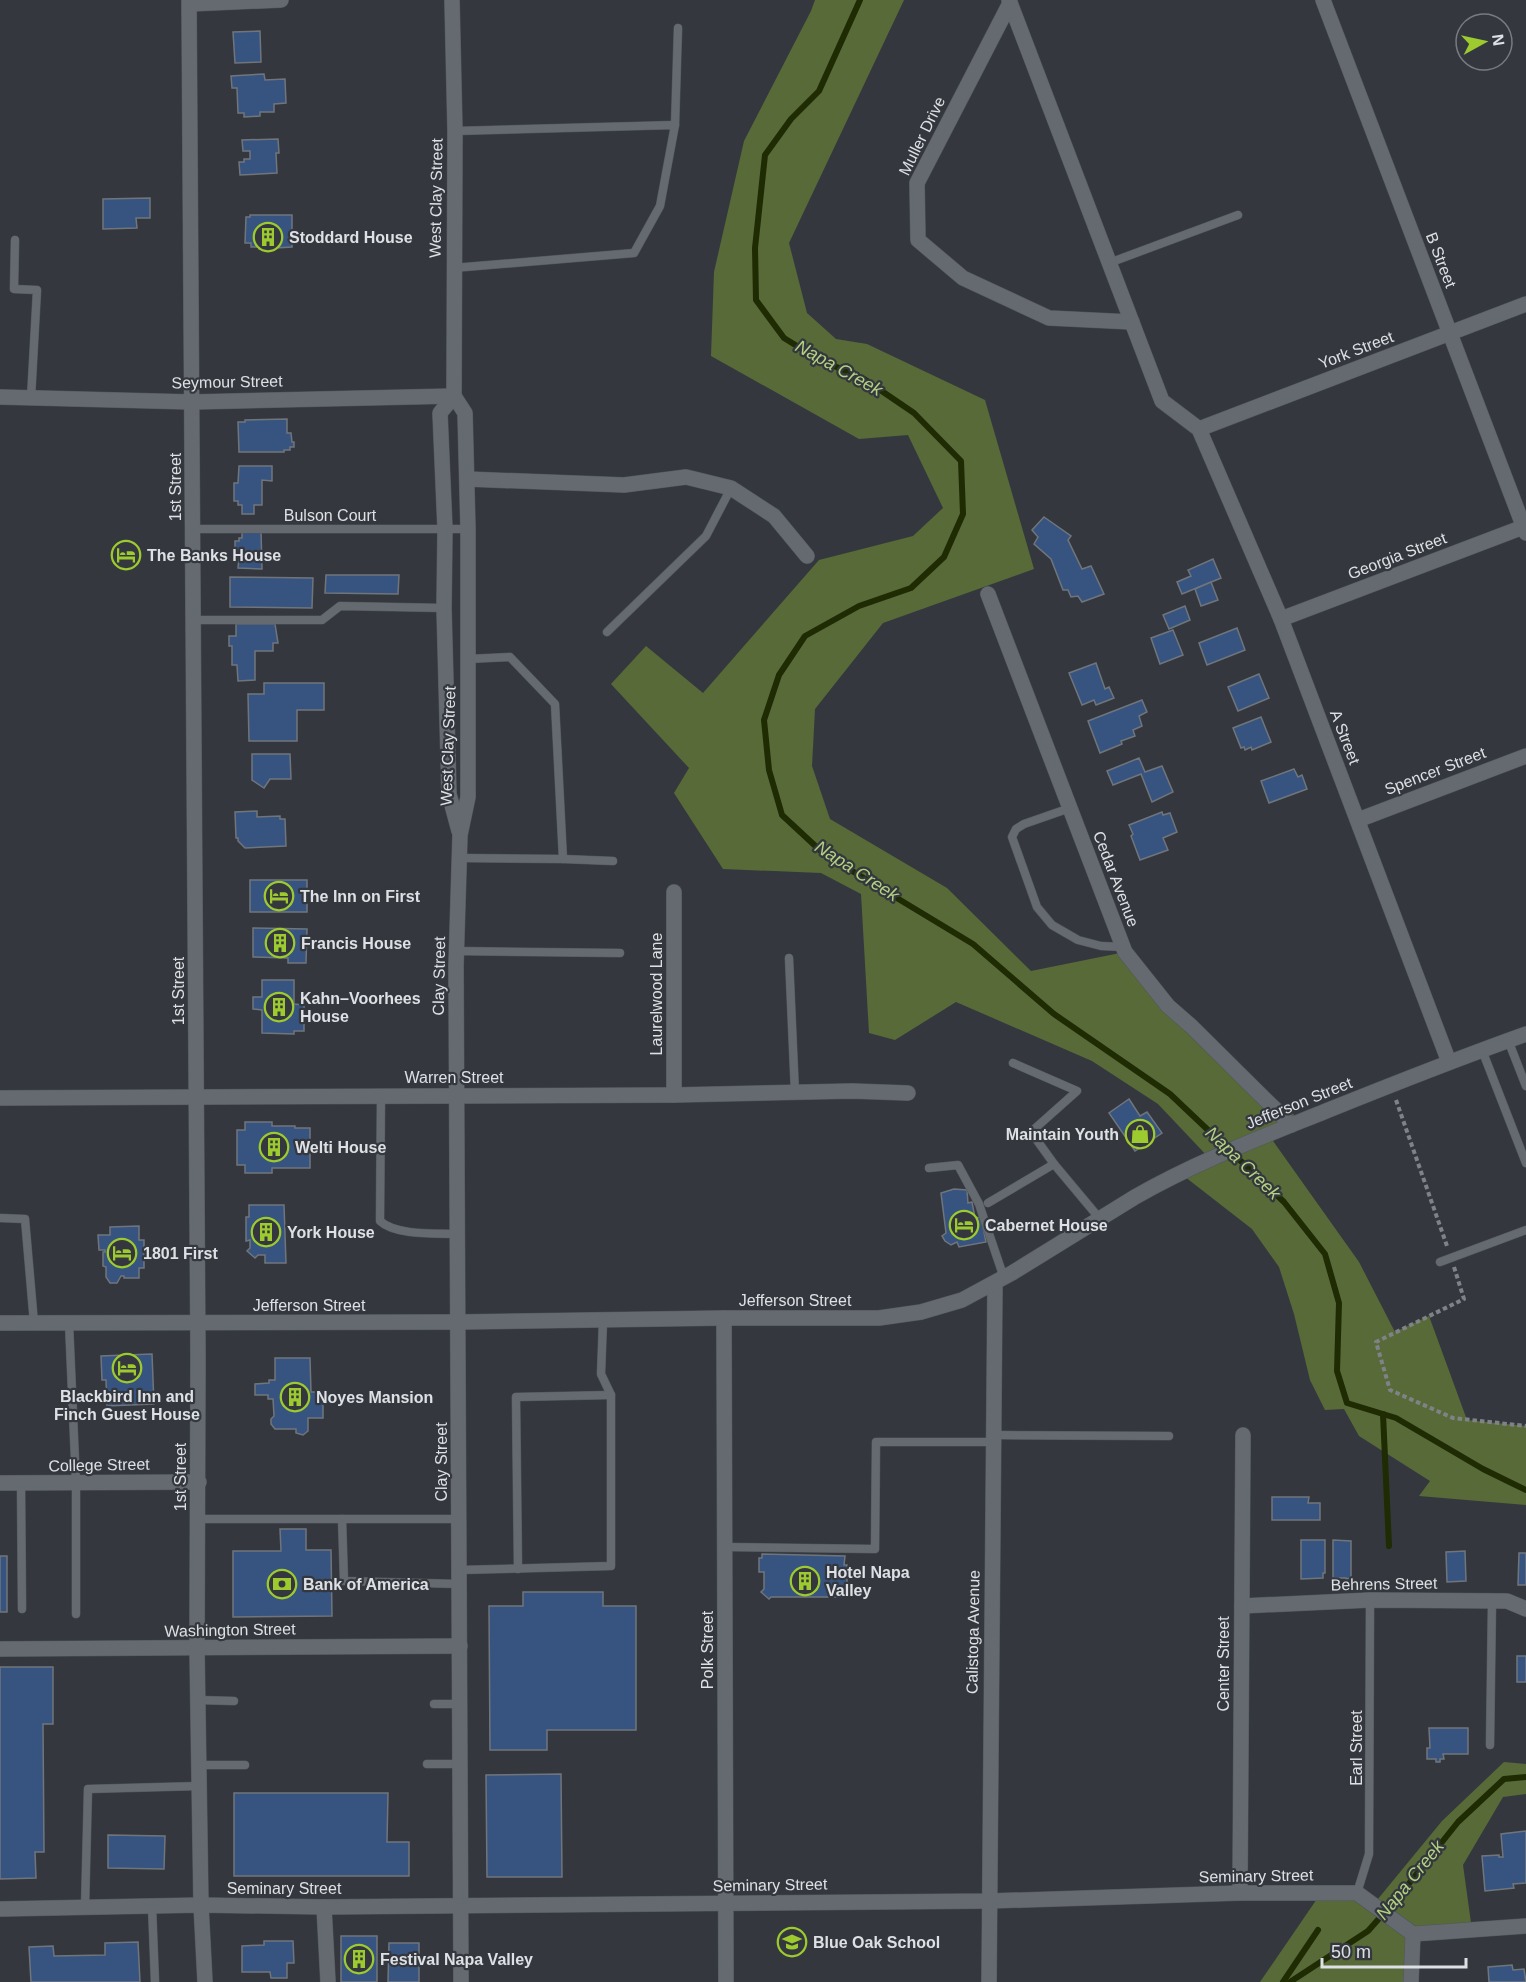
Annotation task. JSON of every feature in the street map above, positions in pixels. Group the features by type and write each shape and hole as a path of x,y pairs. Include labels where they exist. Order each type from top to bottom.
{"street":[{"path":"190,2 281,0"},
{"name":"West Clay Street","path":"452,0 455,132 454,396 465,413 468,529 468,797 460,835"},
{"name":"B Street","path":"1323,0 1525,528"},
{"name":"1st Street","path":"190,2 199,1482 197,1648 201,1905 205,1982"},
{"name":"Muller Drive","path":"1009,2 1162,401 1199,429"},
{"name":"Muller Drive","path":"1009,2 917,183 918,240 963,278 1049,318 1132,322"},
{"name":"York Street","path":"1199,429 1526,304"},
{"name":"West Clay Street","path":"454,396 440,413 445,529 444,608 449,794 460,835"},
{"name":"Seymour Street","path":"0,397 192,402 454,396"},
{"name":"A Street","path":"1199,429 1281,619 1449,1062"},
{"path":"467,479 624,485 686,477 731,488 774,516 807,556"},
{"name":"Georgia Street","path":"1281,619 1525,528"},
{"name":"Cedar Avenue","path":"988,594 1125,952 1168,1006 1291,1125"},
{"name":"Spencer Street","path":"1358,820 1526,756"},
{"name":"Clay Street","path":"460,835 456,951 461,1982"},
{"name":"Laurelwood Lane","path":"674,892 674,1095"},
{"name":"Jefferson Street","path":"0,1323 603,1321 900,1316 952,1303 1000,1280 1158,1184 1179,1174 1390,1085 1526,1034"},
{"name":"Warren Street","path":"0,1098 674,1095 852,1091 908,1093"},
{"name":"Calistoga Avenue","path":"989,1982 993,1438 1000,1280"},
{"name":"Polk Street","path":"724,1318 726,1982"},
{"name":"Center Street","path":"1240,1893 1243,1435"},
{"name":"College Street","path":"0,1484 199,1482"},
{"name":"Behrens Street","path":"1242,1606 1370,1600 1507,1601 1526,1609"},
{"name":"Washington Street","path":"0,1649 459,1646"},
{"name":"Seminary Street","path":"0,1909 201,1905 989,1901 1240,1893 1361,1896"},
{"path":"1361,1896 1408,1930 1526,1926"},
{"path":"324,1906 328,1982"},
{"path":"1408,1930 1411,1982"}],"lane":[{"path":"453,268 634,253 660,206 675,125 678,28"},
{"path":"455,132 675,125"},
{"path":"1109,262 1238,215"},
{"path":"15,240 14,289 37,290 31,398"},
{"path":"607,632 706,536 731,488"},
{"name":"Bulson Court","path":"193,529 468,529"},
{"path":"194,620 322,620 339,606 444,608"},
{"path":"468,659 510,657 555,704 563,860"},
{"path":"1070,808 1024,824 1016,829 1012,837 1037,907 1052,925 1078,940 1101,946 1123,947"},
{"path":"459,858 613,861"},
{"path":"456,951 620,953"},
{"path":"789,958 795,1093"},
{"path":"1508,1040 1526,1086"},
{"path":"1482,1050 1526,1163"},
{"path":"1013,1064 1077,1091 1031,1132 1054,1164 1100,1219"},
{"path":"381,1095 380,1221 385,1226 404,1231 458,1234"},
{"path":"988,1203 1054,1164"},
{"path":"929,1168 958,1165 979,1204 1000,1280"},
{"path":"0,1218 25,1219 34,1323"},
{"path":"1440,1262 1526,1230"},
{"path":"342,1519 344,1581 459,1577 518,1569 611,1566 611,1395 602,1374 603,1321"},
{"path":"69,1323 76,1483 76,1614"},
{"path":"518,1569 516,1397 611,1395"},
{"path":"725,1547 875,1549 876,1442 1169,1436"},
{"path":"21,1483 22,1609"},
{"path":"198,1519 459,1520"},
{"name":"Earl Street","path":"1361,1896 1369,1854 1370,1600"},
{"path":"1490,1745 1492,1601"},
{"path":"198,1700 234,1701"},
{"path":"434,1704 460,1704"},
{"path":"428,1764 460,1764"},
{"path":"199,1765 245,1765"},
{"path":"85,1907 88,1789 199,1786"},
{"path":"152,1906 155,1982"}],"path":[{"path":"1390,1085 1452,1257 1464,1299 1376,1342 1390,1390 1453,1419 1526,1426"}],"green space":[{"path":"815,0 904,0 789,243 807,313 836,339 867,344 985,400 1034,569 883,623 815,709 812,766 830,819 947,888 1031,971 1125,952 1168,1006 1300,1120 1268,1134 1359,1262 1395,1332 1429,1316 1467,1420 1526,1426 1526,1505 1419,1496 1430,1481 1359,1436 1344,1409 1325,1410 1310,1380 1294,1314 1279,1267 1252,1229 1180,1173 1210,1159 1158,1104 1092,1061 956,1002 895,1040 869,1033 861,894 821,873 723,869 674,793 689,768 611,684 646,646 703,693 819,560 913,536 943,508 908,435 859,439 711,356 714,272 744,141"},
{"path":"1504,1762 1526,1764 1526,1794 1503,1797 1463,1865 1472,1930 1413,1934 1411,1982 1260,1982 1321,1893 1357,1893 1373,1905 1442,1821"}],"building":[{"path":"260,31 261,62 235,63 233,32"},
{"path":"264,74 265,80 285,79 286,103 274,104 274,112 260,112 260,116 244,117 244,113 238,113 237,88 232,88 231,76"},
{"path":"278,139 277,173 240,175 239,162 250,159 250,151 243,151 242,140"},
{"path":"150,198 150,218 136,218 137,228 103,229 103,199"},
{"name":"Stoddard House","path":"250,215 292,215 292,247 259,249 259,247 251,247 251,243 245,243 246,217"},
{"path":"287,419 287,433 291,433 292,442 294,442 294,447 290,447 290,450 239,452 238,422"},
{"path":"239,466 272,466 272,481 262,480 262,505 254,505 254,514 242,514 242,505 234,501 234,483 238,483"},
{"path":"1044,517 1071,536 1068,540 1082,569 1091,566 1104,594 1082,602 1078,596 1071,597 1068,590 1063,590 1051,559 1034,544 1038,537 1032,530"},
{"path":"242,530 261,531 262,569 238,568 239,558 235,558 235,541 242,538"},
{"path":"1213,559 1221,578 1182,594 1177,582 1191,576 1188,570"},
{"path":"326,575 399,575 398,594 325,593"},
{"path":"230,577 313,578 312,608 230,607"},
{"path":"1211,582 1218,600 1201,606 1195,589"},
{"path":"1185,606 1190,620 1169,629 1163,615"},
{"path":"236,624 275,624 278,643 273,643 273,651 255,651 255,680 238,681 237,665 232,665 232,646 229,646 229,636 236,636"},
{"path":"1237,628 1245,650 1207,665 1199,643"},
{"path":"1173,630 1183,655 1160,664 1151,638"},
{"path":"1096,663 1105,689 1109,687 1114,698 1096,705 1094,700 1082,705 1069,673"},
{"path":"1259,674 1269,698 1238,711 1228,687"},
{"path":"264,683 324,683 324,710 297,710 297,741 249,741 248,694 264,694"},
{"path":"1142,700 1147,712 1139,716 1142,726 1133,730 1135,736 1100,753 1088,721"},
{"path":"1261,717 1271,742 1252,750 1251,747 1245,750 1244,747 1241,748 1233,728"},
{"path":"252,754 290,754 291,779 270,779 264,788 252,780"},
{"path":"1139,758 1145,772 1162,766 1173,792 1152,802 1141,774 1113,785 1107,771"},
{"path":"1294,769 1298,777 1302,775 1307,789 1269,803 1261,781"},
{"path":"257,811 257,817 280,816 280,819 285,819 286,846 245,848 238,841 235,812"},
{"path":"1162,812 1163,815 1170,813 1177,832 1163,838 1168,850 1140,860 1129,825"},
{"name":"The Inn on First","path":"250,880 307,880 307,912 250,912"},
{"name":"Francis House","path":"253,928 307,929 306,963 288,963 288,958 253,957"},
{"name":"Kahn–Voorhees House","path":"262,980 294,980 294,1004 304,1005 304,1031 294,1031 294,1034 262,1033 262,1010 253,1009 253,997 262,997"},
{"path":"1129,1099 1140,1116 1147,1112 1162,1133 1135,1151 1109,1113"},
{"name":"Welti House","path":"245,1122 272,1122 272,1126 310,1128 310,1168 272,1168 272,1173 245,1173 245,1165 237,1165 237,1130 245,1130"},
{"name":"Cabernet House","path":"954,1189 967,1190 968,1203 972,1202 975,1218 981,1217 986,1242 959,1247 957,1242 951,1245 945,1241 942,1236 946,1233 941,1193"},
{"name":"York House","path":"249,1205 284,1205 286,1263 265,1263 265,1255 258,1255 255,1258 247,1251 250,1248 250,1240 246,1241 246,1217 249,1217"},
{"path":"139,1226 139,1240 144,1240 144,1268 139,1268 139,1278 121,1276 117,1283 110,1283 106,1277 106,1267 103,1266 105,1250 99,1250 98,1235 110,1235 110,1227"},
{"name":"Blackbird Inn and Finch Guest House","path":"152,1354 154,1404 107,1406 106,1380 102,1380 101,1356"},
{"name":"Noyes Mansion","path":"275,1358 310,1358 311,1392 323,1392 323,1418 308,1418 308,1431 303,1435 296,1433 296,1429 275,1429 271,1424 274,1416 273,1399 268,1399 268,1395 255,1395 255,1384 275,1380"},
{"path":"1272,1497 1309,1497 1308,1503 1320,1503 1320,1520 1272,1520"},
{"name":"Bank of America","path":"280,1529 306,1529 306,1550 331,1550 332,1616 233,1617 233,1551 281,1551"},
{"path":"1301,1540 1325,1540 1323,1578 1301,1579"},
{"path":"1333,1540 1351,1541 1351,1578 1333,1578"},
{"path":"1465,1551 1466,1581 1447,1582 1446,1552"},
{"path":"1519,1553 1526,1553 1526,1585 1518,1585"},
{"name":"Hotel Napa Valley","path":"762,1554 845,1556 847,1597 771,1597 769,1599 761,1592 764,1589 764,1572 759,1572 759,1558 762,1558"},
{"path":"0,1556 7,1556 7,1612 0,1612"},
{"path":"523,1592 603,1592 603,1606 636,1606 636,1730 547,1730 547,1750 490,1750 489,1606 523,1606"},
{"path":"1517,1656 1526,1656 1526,1682 1517,1682"},
{"path":"0,1667 53,1667 53,1724 43,1724 44,1852 35,1852 36,1878 0,1879"},
{"path":"1429,1728 1468,1728 1468,1754 1443,1754 1444,1759 1440,1759 1440,1762 1436,1762 1436,1759 1427,1759 1427,1748 1430,1748"},
{"path":"561,1774 562,1877 487,1877 486,1775"},
{"path":"234,1793 388,1793 387,1842 409,1842 409,1876 234,1876"},
{"path":"1526,1831 1526,1883 1513,1884 1514,1888 1485,1891 1482,1856 1499,1855 1503,1857 1501,1834"},
{"path":"108,1835 165,1836 164,1869 108,1868"},
{"name":"Festival Napa Valley","path":"341,1936 377,1936 377,1982 341,1982"},
{"path":"264,1941 293,1941 294,1963 287,1963 287,1978 271,1978 270,1972 242,1972 242,1946 264,1945"},
{"path":"138,1942 140,1982 31,1982 29,1947 53,1946 54,1956 105,1955 105,1943"},
{"path":"389,1943 419,1943 419,1982 388,1982"},
{"path":"1512,1965 1513,1970 1524,1969 1526,1982 1489,1982 1488,1967"}],"waterway":[{"name":"Napa Creek","path":"860,0 819,91 791,119 765,155 755,248 756,300 784,338 818,359 864,379 914,413 961,461 963,514 944,557 911,588 859,606 805,636 779,675 764,720 769,770 782,815 824,854 973,944 1054,1014 1170,1094 1284,1202 1325,1254 1339,1303 1337,1371 1347,1403 1396,1418 1483,1469 1526,1490"},
{"path":"1383,1414 1389,1546"},
{"name":"Napa Creek","path":"1290,1982 1368,1931 1458,1822 1504,1779 1526,1777"},
{"path":"1283,1982 1318,1930"}],"place":[{"name":"Stoddard House","path":"268,237"},
{"name":"The Banks House","path":"126,555"},
{"name":"The Inn on First","path":"279,896"},
{"name":"Francis House","path":"280,943"},
{"name":"Kahn–Voorhees House","path":"279,1007"},
{"name":"Maintain Youth","path":"1140,1134"},
{"name":"Welti House","path":"274,1147"},
{"name":"Cabernet House","path":"964,1225"},
{"name":"York House","path":"266,1232"},
{"name":"1801 First","path":"122,1253"},
{"name":"Blackbird Inn and Finch Guest House","path":"127,1368"},
{"name":"Noyes Mansion","path":"295,1397"},
{"name":"Hotel Napa Valley","path":"805,1581"},
{"name":"Bank of America","path":"282,1584"},
{"name":"Blue Oak School","path":"792,1942"},
{"name":"Festival Napa Valley","path":"359,1959"}]}
